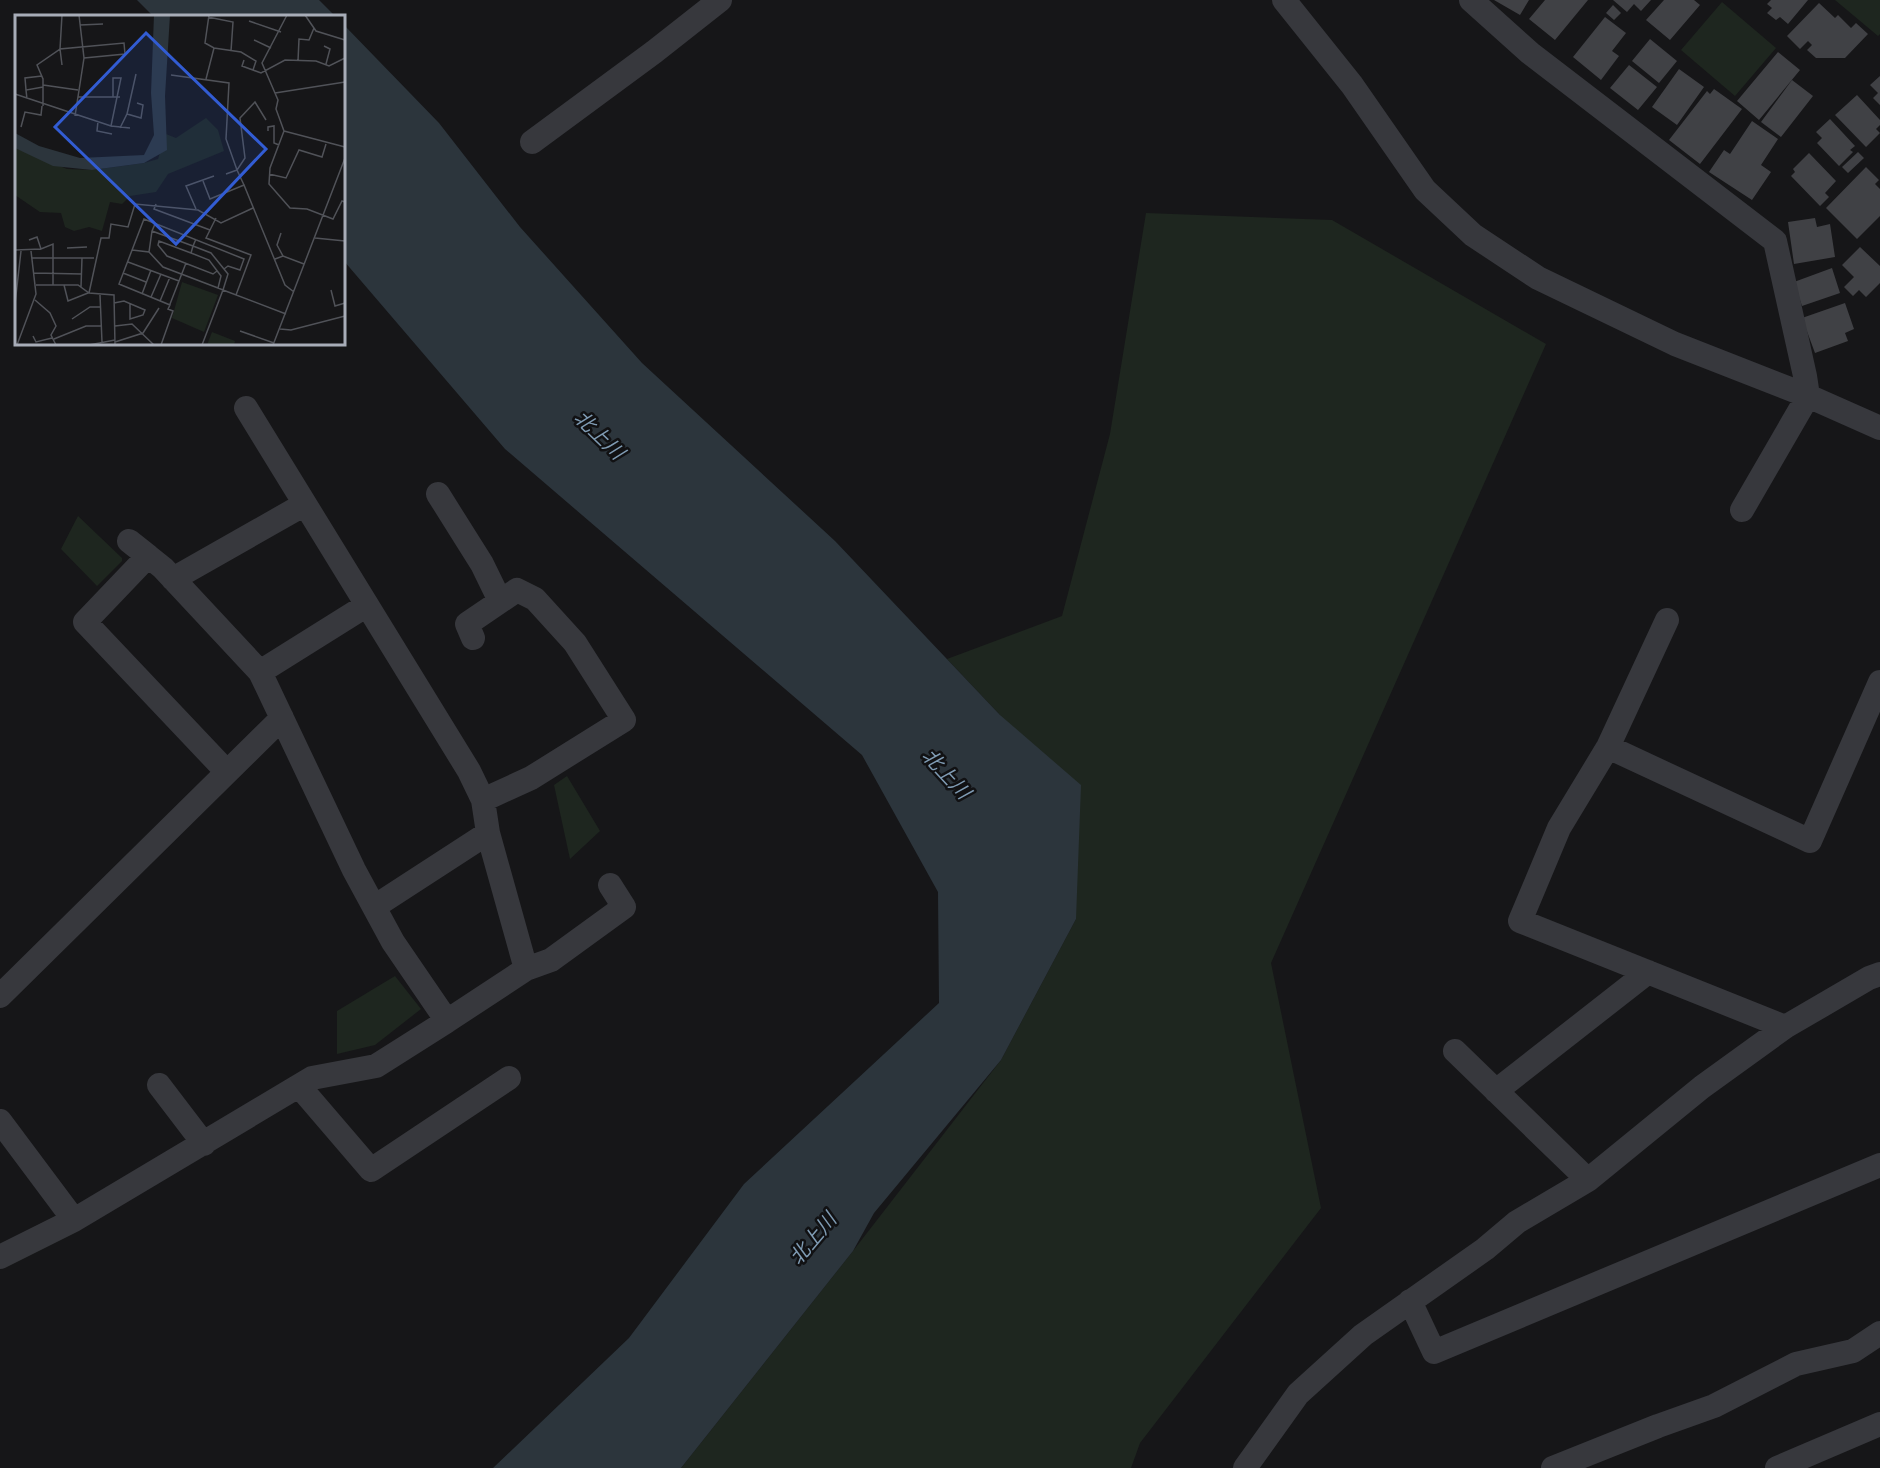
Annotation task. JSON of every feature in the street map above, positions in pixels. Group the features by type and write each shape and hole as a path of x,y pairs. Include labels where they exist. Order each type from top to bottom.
{"street":[{"path":"532,142 720,0"},
{"path":"1284,0 1352,86 1425,190 1473,235 1538,278 1674,344 1808,396 1880,428"},
{"path":"1471,0 1530,53 1775,241 1808,396 1742,510"},
{"path":"246,408 469,771 483,800 488,833 526,969"},
{"path":"438,494 482,564 500,601"},
{"path":"173,579 305,504"},
{"path":"129,541 173,579 260,672 374,907 393,942 447,1021"},
{"path":"148,556 85,622 227,772"},
{"path":"473,638 467,624 500,601 518,590 535,599 575,643 624,720 531,778 483,800"},
{"path":"260,672 367,605"},
{"path":"1667,620 1608,747 1558,828 1520,921 1785,1027"},
{"path":"1608,747 1810,841 1880,682"},
{"path":"0,996 282,718"},
{"path":"374,907 488,833"},
{"path":"0,1257 74,1220 312,1078 376,1066 526,969 551,960 624,907 610,885"},
{"path":"1496,1091 1648,972"},
{"path":"1245,1468 1298,1394 1363,1335 1485,1249 1517,1222 1588,1180 1702,1087 1785,1027 1869,978 1880,974"},
{"path":"1455,1051 1588,1180"},
{"path":"299,1086 371,1170 509,1078"},
{"path":"159,1085 204,1144"},
{"path":"0,1121 74,1220"},
{"path":"1410,1301 1434,1352 1880,1165"},
{"path":"1556,1467 1714,1406 1796,1364 1853,1351 1880,1333"},
{"path":"1777,1468 1880,1424"}],"shaded area":[{"path":"1835,0 1880,0 1880,34 1878,36"},
{"path":"1722,2 1776,48 1735,96 1681,50"},
{"path":"1146,213 1332,220 1546,344 1271,963 1321,1208 1140,1443 1131,1468 681,1468 1001,1060 1076,919 1000,715 947,659 1062,616 1110,434"},
{"path":"78,516 122,558 122,561 97,586 61,549"},
{"path":"567,776 600,831 570,859 554,785"},
{"path":"395,976 421,1009 375,1045 337,1054 337,1011"}],"water":[{"path":"137,0 319,0 334,15 152,15"},
{"name":"北上川","path":"345,26 439,123 520,227 642,363 835,541 1000,715 1081,785 1076,919 1001,1060 874,1213 853,1251 681,1468 493,1468 629,1338 744,1184 939,1003 938,892 862,755 505,449 345,262"}],"building":[{"path":"1494,0 1529,0 1520,15"},
{"path":"1545,0 1588,0 1555,40 1529,19"},
{"path":"1613,0 1651,0 1641,11 1634,4 1627,12"},
{"path":"1664,0 1694,0 1700,5 1670,40 1646,20"},
{"path":"1771,0 1808,0 1788,24 1780,17 1776,20 1767,13 1772,8 1767,4"},
{"path":"1819,3 1835,18 1838,15 1851,28 1856,23 1868,34 1845,58 1816,58 1807,50 1812,45 1808,41 1800,49 1787,36"},
{"path":"1613,5 1621,13 1614,20 1606,13"},
{"path":"1605,17 1626,33 1612,51 1619,56 1601,80 1573,57"},
{"path":"1650,39 1677,61 1659,83 1632,61"},
{"path":"1778,52 1800,70 1759,120 1737,101"},
{"path":"1629,65 1657,87 1638,110 1610,88"},
{"path":"1679,69 1704,87 1677,125 1652,107"},
{"path":"1880,76 1880,105 1873,98 1878,93 1870,85"},
{"path":"1792,80 1813,96 1781,137 1761,122"},
{"path":"1714,89 1742,109 1700,164 1669,140 1707,91 1710,94"},
{"path":"1857,95 1880,120 1880,125 1876,129 1880,133 1866,147 1835,115"},
{"path":"1830,119 1855,146 1850,150 1853,152 1839,166 1817,143 1822,138 1816,132"},
{"path":"1752,121 1778,139 1761,165 1771,172 1752,200 1709,172 1724,150 1730,154"},
{"path":"1858,152 1864,158 1848,173 1842,167"},
{"path":"1809,153 1836,181 1825,193 1829,197 1820,206 1791,176 1795,172 1793,169"},
{"path":"1866,167 1879,180 1875,184 1880,189 1880,216 1857,239 1826,208"},
{"path":"1815,218 1817,227 1830,224 1835,257 1794,264 1788,222"},
{"path":"1860,247 1880,266 1880,283 1866,297 1859,290 1853,296 1844,287 1854,277 1842,265"},
{"path":"1832,268 1840,293 1802,306 1794,282"},
{"path":"1845,303 1854,329 1845,333 1848,341 1815,353 1802,318"}]}
